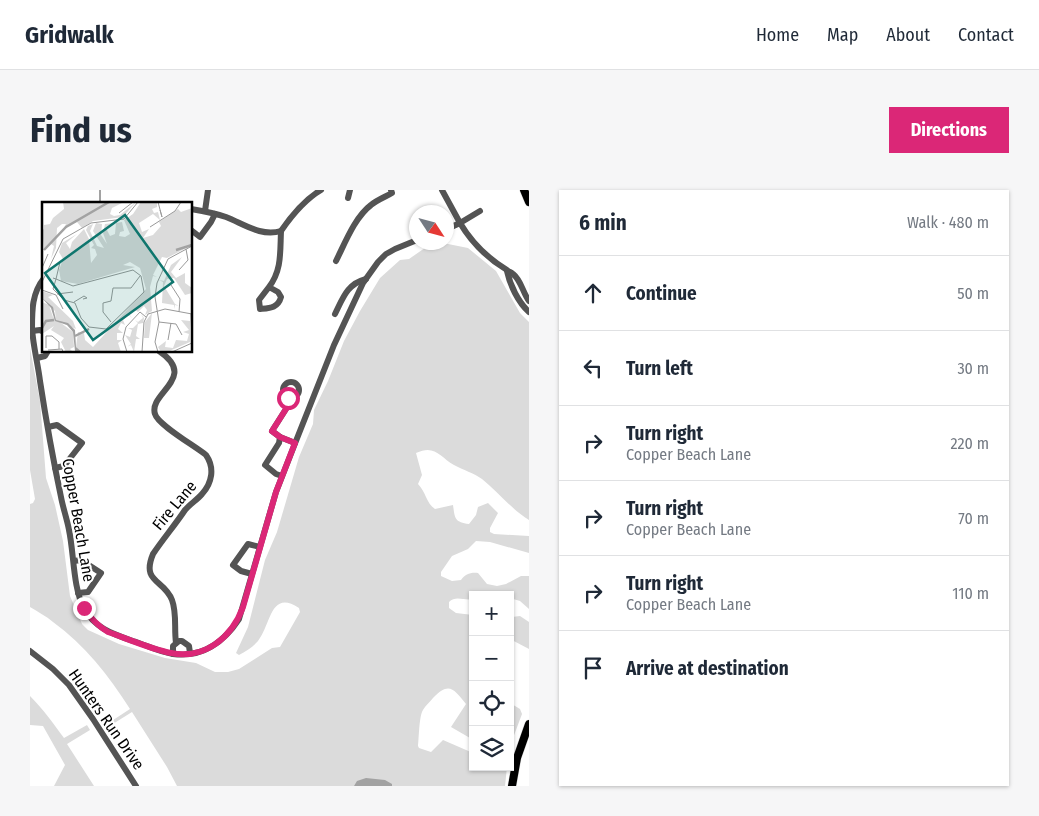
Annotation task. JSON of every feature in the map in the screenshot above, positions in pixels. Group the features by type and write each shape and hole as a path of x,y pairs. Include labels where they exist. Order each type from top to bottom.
{"main road":[{"path":"525,190 529,196"},
{"path":"525,190 529,202"},
{"path":"512,786 517,758 529,724"}],"street":[{"path":"205,211 208,190"},
{"path":"269,287 277,275 279,266 281,231 300,207 321,190"},
{"path":"348,198 350,190"},
{"path":"336,261 353,228 364,212 372,204 392,193 390,190"},
{"path":"442,190 467,235 479,250 513,274 519,281 529,301"},
{"path":"192,209 224,216 258,231 269,233 281,231"},
{"path":"454,226 480,212"},
{"path":"192,231 200,236 215,214"},
{"name":"Copper Beach Lane","path":"42,281 36,291 33,303 32,331 55,468 69,530 78,593 84,608 92,620 108,632 173,654 190,653 213,646 222,640 239,618 282,476 334,345 366,279 378,262 386,254 409,243"},
{"path":"507,271 519,300 528,310"},
{"path":"335,314 351,286 366,279"},
{"path":"32,331 42,331"},
{"path":"37,358 45,356 47,352"},
{"name":"Fire Lane","path":"160,352 170,360 174,371 170,382 156,404 155,416 162,424 206,455 212,471 206,489 186,509 153,554 150,562 150,574 169,593 171,598 176,643"},
{"path":"293,398 272,431 280,437 295,443"},
{"path":"48,427 57,425 82,443 64,466 55,468"},
{"path":"280,437 279,442 264,465 282,476"},
{"path":"252,574 233,565 248,544 260,547"},
{"path":"74,562 81,560 101,573 88,592 78,593"},
{"path":"173,654 173,646 179,641 186,644 190,649 190,653"},
{"name":"Hunters Run Drive","path":"30,650 69,685 136,786"}],"shaded area":[{"path":"454,245 468,248 496,271 520,313 529,322 529,520 516,511 479,477 454,465 433,451 428,450 416,453 422,475 418,484 435,509 453,505 456,519 469,524 476,515 478,507 488,503 498,513 490,528 490,532 494,534 529,536 529,553 490,542 476,541 468,549 452,556 441,572 441,576 452,581 461,580 468,574 478,573 487,584 497,586 506,584 521,576 529,576 529,609 520,601 514,599 514,591 469,591 469,599 454,599 449,602 449,608 456,613 469,615 469,737 451,727 466,704 455,691 447,688 433,698 425,707 419,727 419,748 431,752 443,740 469,751 469,771 507,771 505,786 177,786 132,712 108,727 107,724 130,709 96,662 65,631 30,607 30,504 35,499 30,470 30,348 40,401 46,478 55,505 63,541 70,596 82,624 88,630 119,644 165,658 196,663 215,672 228,672 239,669 272,648 280,647 300,612 299,608 289,603 282,603 277,606 258,641 239,655 236,653 248,627 265,560 277,532 299,457 313,424 314,410 344,341 380,278 400,260 409,259 422,250 454,250"},
{"path":"520,616 529,622 529,649 514,641 514,617"},
{"path":"30,696 64,738 87,725 90,730 67,744 94,786 54,786 65,765 43,726 30,725"},
{"path":"514,705 520,709 522,714 514,735"},
{"path":"366,778 385,780 392,784 392,786 354,786 357,781"}],"waterway":[{"path":"100,190 100,202"}],"route":[{"path":"84,608 92,620 108,632 173,654 188,654 200,651 222,640 239,618 276,492 295,443 280,437 272,431 293,398 288,398"}]}
